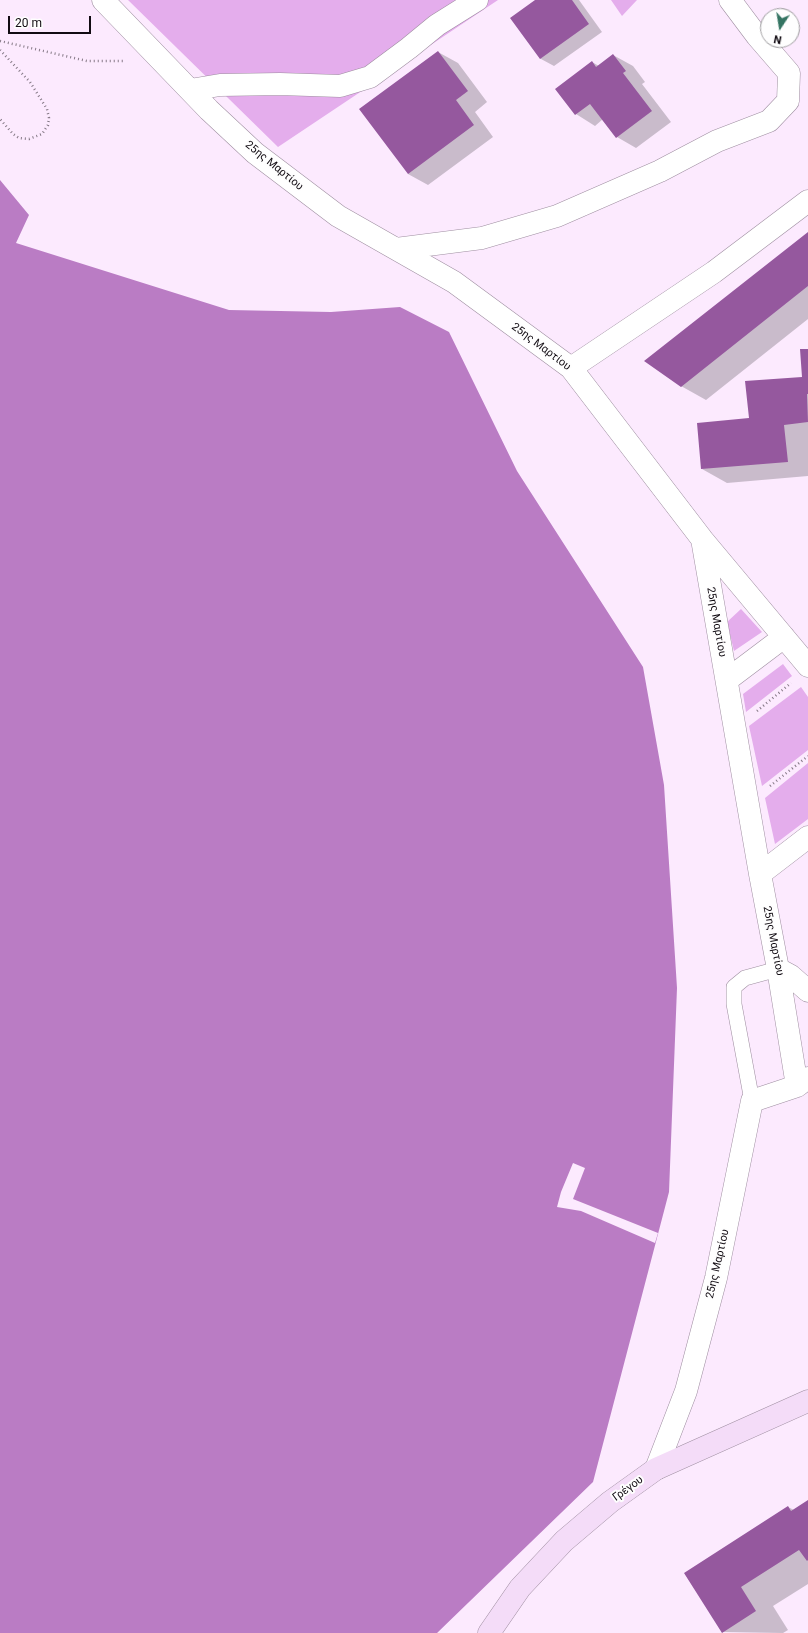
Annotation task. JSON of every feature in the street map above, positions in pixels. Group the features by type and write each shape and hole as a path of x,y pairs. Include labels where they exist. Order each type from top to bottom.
{"main road":[{"name":"Γρέγου","path":"489,1633 520,1588 564,1542 610,1502 656,1469 808,1401"}],"street":[{"name":"25ης Μαρτίου","path":"103,0 215,115 267,162 338,216 454,282 571,368 702,539 747,804 778,970 802,1082 752,1101 716,1278 686,1391 656,1469"},
{"path":"190,90 220,85 280,84 340,86 370,77 410,48 437,25 477,0"},
{"path":"396,249 482,238 557,216 660,171 717,141 769,121 788,101 789,73 756,36 730,0"},
{"path":"571,368 714,272 808,201"},
{"path":"702,539 784,637 802,672"},
{"path":"727,680 784,637"},
{"path":"760,874 808,837"},
{"path":"778,970 791,976 808,991"}],"lane":[{"path":"752,1101 734,1004 734,987 745,978 778,970"}],"path":[{"path":"0,41 87,61 162,61"},
{"path":"0,50 30,82 47,109 49,118 48,126 42,134 29,140 16,136 0,119"},
{"path":"734,730 802,672"},
{"path":"747,804 808,756"}],"shaded area":[{"path":"128,0 498,0 278,147"},
{"path":"611,0 637,0 622,16"},
{"path":"0,180 29,215 16,243 229,310 331,312 400,307 449,332 517,471 643,667 664,785 677,988 669,1192 593,1482 437,1633 0,1633"},
{"path":"741,609 762,632 734,651 727,622"},
{"path":"783,664 792,676 746,712 743,694"},
{"path":"801,687 808,697 808,750 762,786 749,726"},
{"path":"808,763 808,819 775,844 765,798"}],"pier":[{"path":"573,1163 585,1168 573,1199 658,1233 655,1243 581,1211 557,1207 561,1192"}],"building":[{"path":"535,0 572,0 589,24 540,59 510,18"},
{"path":"438,51 468,91 456,100 474,125 408,174 359,109"},
{"path":"613,54 626,71 623,73 652,111 616,138 590,104 575,115 555,89 592,61 596,67"},
{"path":"808,232 808,286 681,387 644,361"},
{"path":"800,349 808,349 808,422 784,425 788,462 701,469 697,423 749,418 745,381 802,377"},
{"path":"808,1500 808,1560 807,1561 799,1550 741,1587 756,1611 722,1633 684,1573 788,1506 791,1511"}]}
